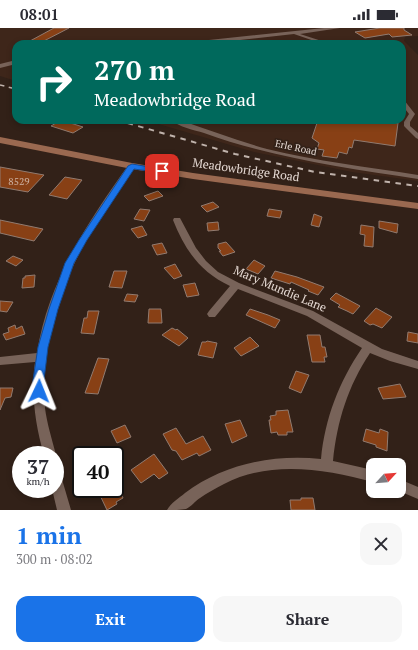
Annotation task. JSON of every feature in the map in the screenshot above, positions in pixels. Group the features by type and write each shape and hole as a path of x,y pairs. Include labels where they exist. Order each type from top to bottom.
{"main road":[{"name":"Meadowbridge Road","path":"0,140 132,166 232,182 418,206"}],"street":[{"path":"230,40 338,28"},
{"path":"291,34 313,40"},
{"path":"0,66 12,63"},
{"path":"406,106 412,114 407,122 407,126 418,137"},
{"name":"Erle Road","path":"185,124 232,141 268,151 326,163 418,177"},
{"path":"48,446 42,425 39,402 39,380 41,357 54,309 70,263 83,240 132,166"},
{"name":"Mary Mundie Lane","path":"177,220 185,237 198,258 216,274 236,285 303,310 368,347 398,360 418,365"},
{"path":"212,314 236,285"},
{"path":"326,466 328,442 337,403 345,385 368,347"},
{"path":"0,361 41,357"},
{"path":"174,510 207,486 229,475 245,469 264,465 284,463 326,466 366,475"},
{"path":"406,488 418,493"},
{"path":"61,498 64,510"}],"shaded area":[{"path":"0,28 418,28 418,36 405,37 404,40 12,40 12,80 0,76"},
{"path":"406,43 418,55 418,181 352,172 254,152 159,124 406,124"}],"building":[{"path":"54,28 69,28 46,40 32,40"},
{"path":"380,28 404,28 404,30 412,35 392,37 389,34 365,38 355,32"},
{"path":"54,124 74,124 83,127 73,133 51,126"},
{"path":"317,124 398,124 395,146 354,140 352,148 349,147 347,154 339,152 337,158 322,156 324,150 317,149 319,143 312,138"},
{"path":"0,167 44,175 28,192 0,187"},
{"path":"65,177 82,180 67,199 49,195"},
{"path":"158,191 163,196 149,201 144,196"},
{"path":"213,202 219,207 207,212 201,206"},
{"path":"140,209 150,210 144,221 134,219"},
{"path":"269,209 282,211 280,218 267,216"},
{"path":"314,214 322,217 319,227 311,225"},
{"path":"0,220 43,229 34,241 0,233"},
{"path":"379,221 398,224 397,233 379,228"},
{"path":"218,222 219,230 208,231 207,223"},
{"path":"361,225 374,227 373,247 364,246 365,235 360,234"},
{"path":"142,226 147,235 138,238 131,229"},
{"path":"226,242 235,252 223,256 219,251 221,251 218,248 218,244"},
{"path":"162,243 167,253 157,255 152,245"},
{"path":"13,256 23,260 16,266 6,261"},
{"path":"254,260 265,266 258,274 246,269"},
{"path":"175,264 182,276 174,279 164,268"},
{"path":"114,271 127,271 122,288 109,287"},
{"path":"275,271 324,287 318,295 291,282 290,284 271,278"},
{"path":"35,275 34,287 22,288 23,278 25,278 25,276"},
{"path":"195,283 199,295 187,297 183,285"},
{"path":"336,293 360,306 353,314 338,307 340,305 330,299"},
{"path":"127,294 138,295 135,302 124,301"},
{"path":"0,301 13,302 7,312 0,311"},
{"path":"376,308 392,317 382,328 373,324 370,325 364,321"},
{"path":"149,309 161,309 162,323 148,323"},
{"path":"250,309 280,320 275,328 246,315"},
{"path":"88,311 99,311 94,334 81,333 84,318 87,318"},
{"path":"15,325 16,329 22,326 25,334 6,340 3,334 9,332 8,328"},
{"path":"172,328 177,329 188,338 179,346 162,335"},
{"path":"408,332 418,334 418,343 407,341"},
{"path":"307,335 320,335 322,347 325,347 327,357 324,357 325,362 312,362"},
{"path":"250,337 259,346 241,356 234,348"},
{"path":"207,341 217,343 213,358 198,355 202,342"},
{"path":"98,358 109,359 98,394 85,393"},
{"path":"296,371 309,375 301,393 289,388"},
{"path":"400,384 406,397 383,399 378,388"},
{"path":"0,388 13,388 11,397 5,398 0,410"},
{"path":"288,410 293,432 287,432 287,435 278,435 277,432 271,433 269,420 271,420 270,416 276,415 276,411"},
{"path":"240,420 247,436 232,443 225,424"},
{"path":"125,425 131,437 117,443 111,431"},
{"path":"176,428 186,444 203,436 211,450 199,456 197,453 182,460 176,451 172,450 163,434"},
{"path":"366,429 379,433 380,429 388,432 387,451 376,447 376,445 363,441"},
{"path":"154,454 168,473 159,479 154,474 141,483 131,470"},
{"path":"101,498 123,498 116,502 117,504 107,510"},
{"path":"301,498 313,498 315,510 291,510 290,500 301,500"}],"railway":[{"path":"0,85 12,88"},
{"path":"131,124 235,154 315,172 418,186"}],"route":[{"path":"39,391 43,347 62,282 70,263 83,240 132,166 162,171"}]}
